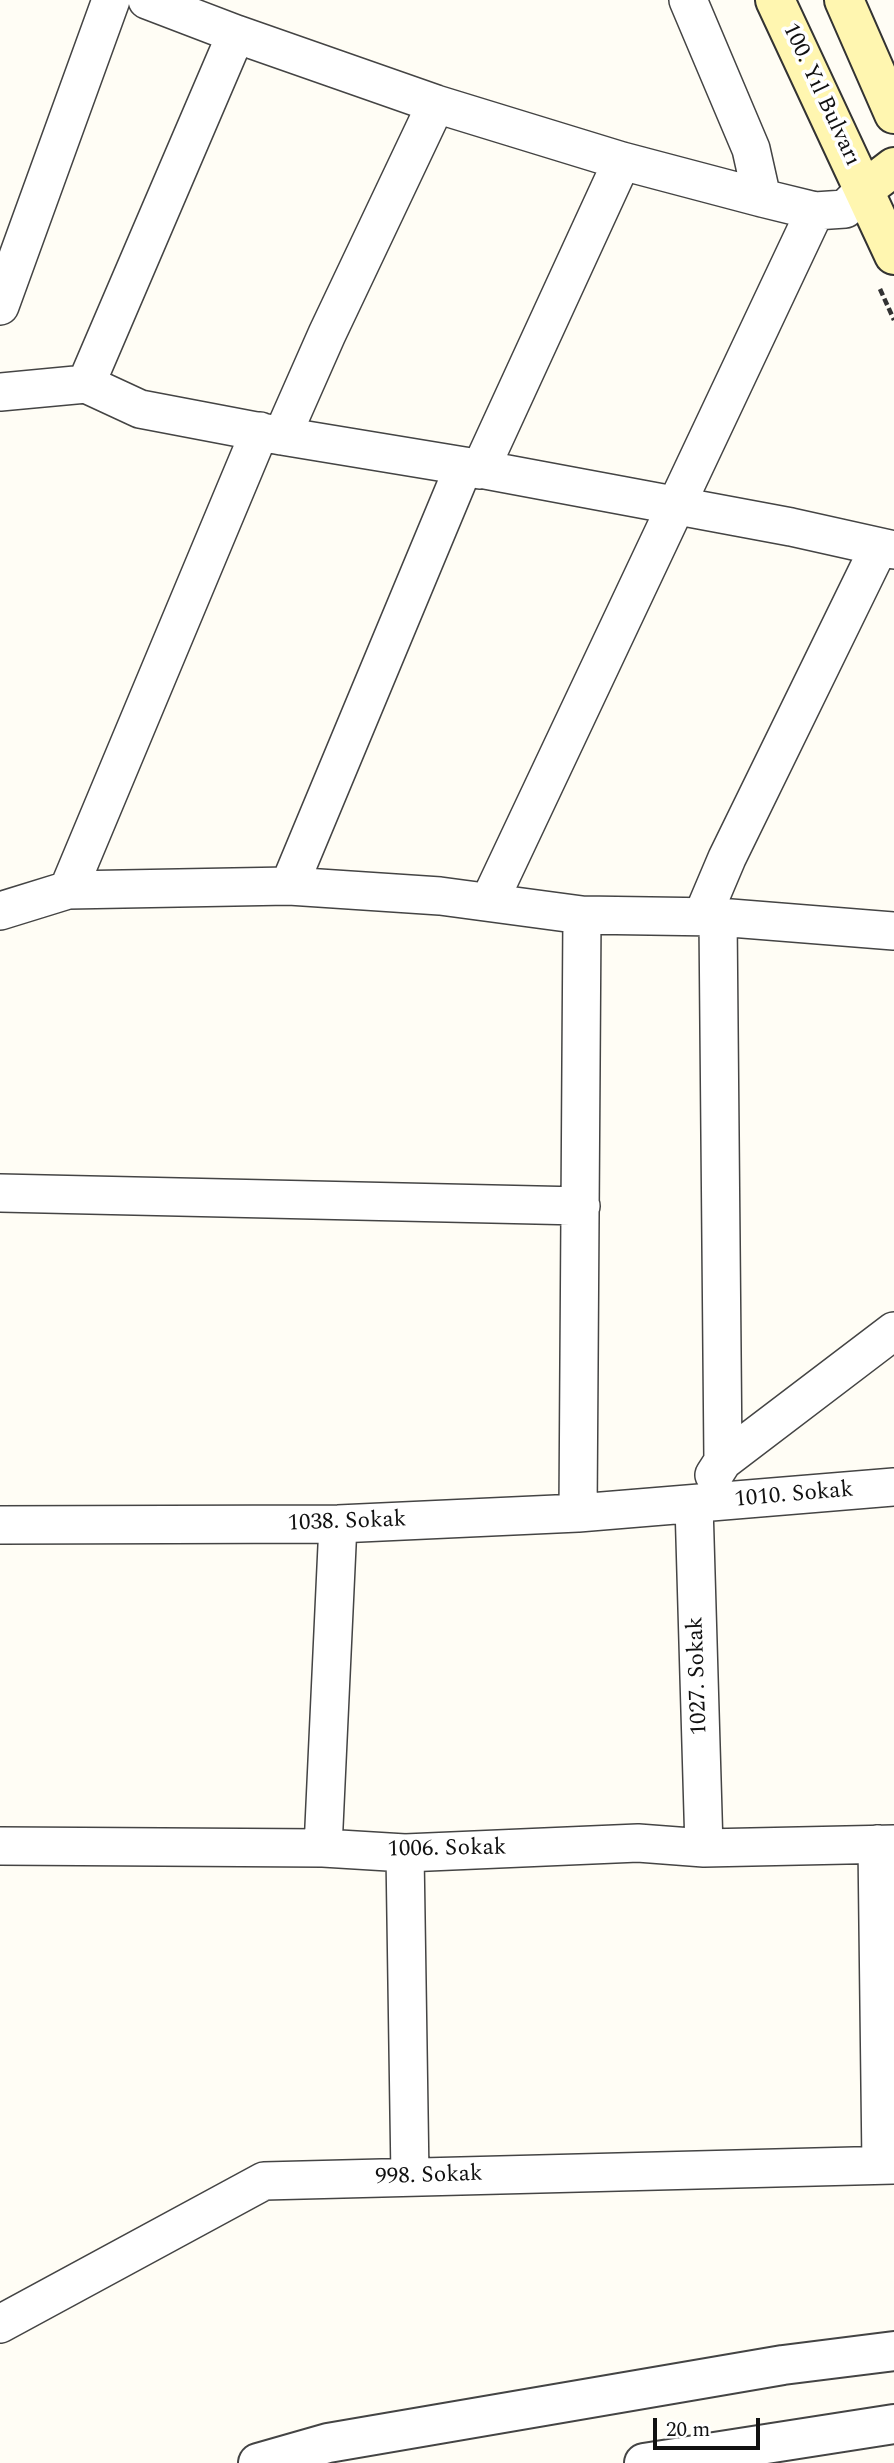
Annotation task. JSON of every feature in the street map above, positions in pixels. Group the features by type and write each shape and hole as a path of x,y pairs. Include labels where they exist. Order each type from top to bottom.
{"main road":[{"name":"100. Yıl Bulvarı","path":"775,0 894,255"},
{"path":"844,0 894,114"},
{"name":"100. Yıl Bulvarı","path":"864,190 894,167"}],"street":[{"path":"0,306 111,0"},
{"path":"147,0 233,17 436,104 622,161 816,211 845,209 864,190"},
{"path":"688,0 751,149 762,198"},
{"path":"86,384 233,17"},
{"path":"68,890 271,433 332,322 436,104"},
{"path":"289,886 472,468 622,161"},
{"path":"489,902 816,211"},
{"path":"0,392 86,384 140,409 791,527 887,548 727,858 710,917 723,1461"},
{"path":"0,911 68,890 289,886 440,896 582,915 710,917 894,931"},
{"path":"579,1513 582,915"},
{"path":"0,1194 581,1206"},
{"path":"694,1505 723,1461 894,1331"},
{"name":"1010. Sokak","path":"694,1505 894,1487"},
{"name":"1038. Sokak","path":"0,1525 338,1524 694,1505"},
{"name":"1027. Sokak","path":"694,1505 704,1848"},
{"path":"323,1847 338,1524"},
{"name":"1006. Sokak","path":"0,1846 323,1847 405,1853 638,1843 704,1848 885,1844"},
{"path":"885,1844 888,2165"},
{"path":"405,1853 410,2177"},
{"name":"998. Sokak","path":"0,2324 264,2181 888,2165"},
{"path":"258,2463 342,2441 783,2365 894,2351"},
{"path":"657,2462 894,2424"}]}
